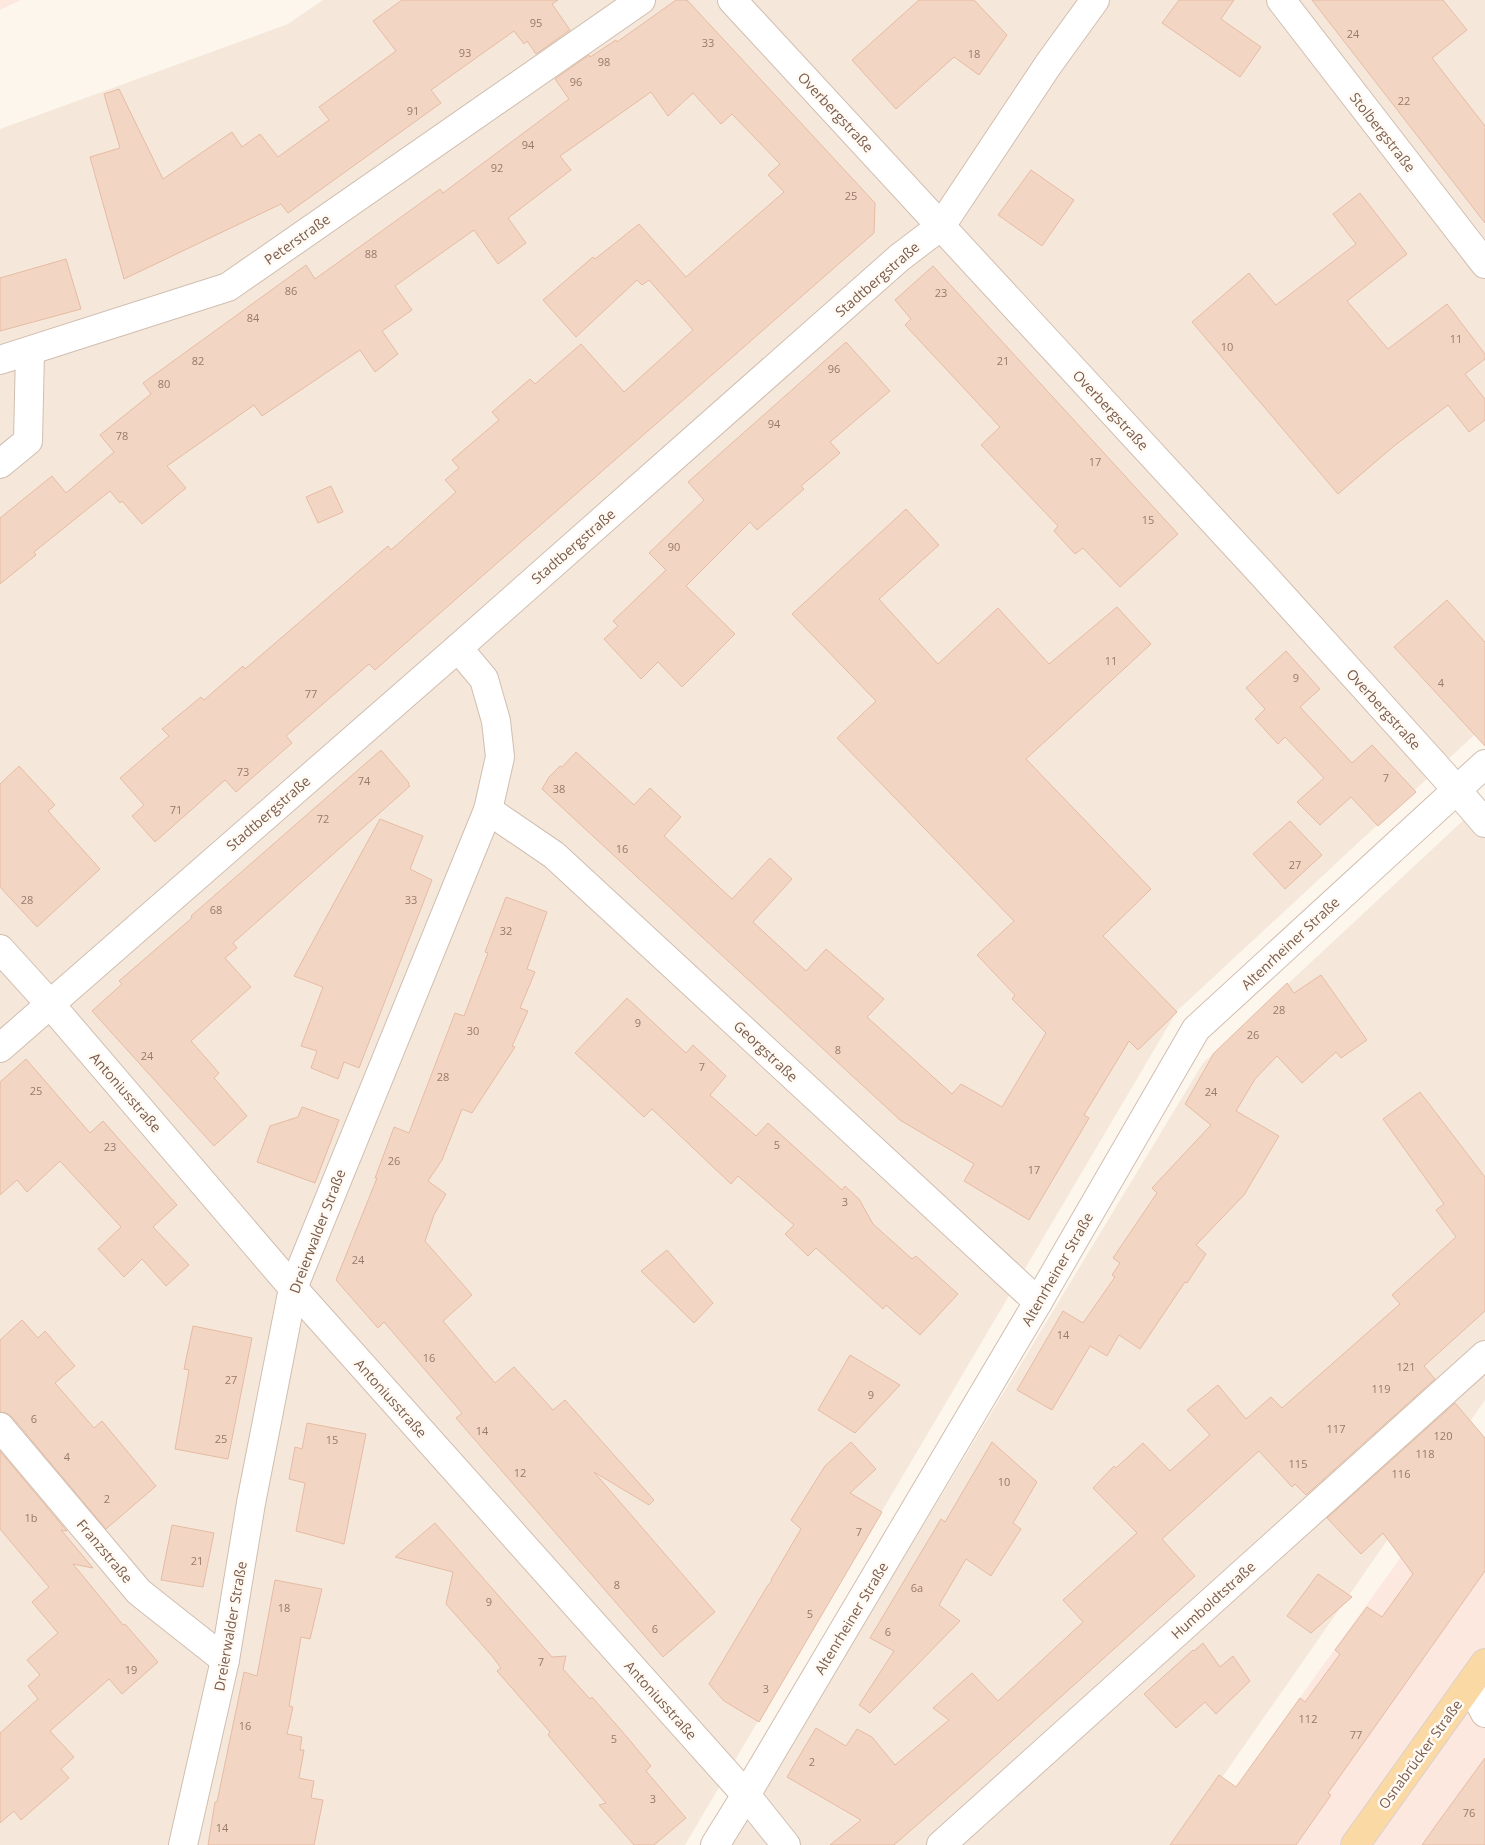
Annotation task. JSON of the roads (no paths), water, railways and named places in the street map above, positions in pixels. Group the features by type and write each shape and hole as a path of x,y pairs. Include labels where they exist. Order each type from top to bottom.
{"main road":[{"name":"Osnabrücker Straße","path":"1355,1845 1485,1663"}],"street":[{"name":"Peterstraße","path":"0,360 30,352 228,287 641,0"},
{"name":"Overbergstraße","path":"732,0 1264,576 1485,823"},
{"name":"Stadtbergstraße","path":"0,1048 458,648 891,265 941,226 1048,65 1095,0"},
{"name":"Stolbergstraße","path":"1281,0 1485,264"},
{"path":"0,464 28,441 30,352"},
{"name":"Dreierwalder Straße","path":"183,1845 224,1660 251,1503 293,1288 488,810 500,756 496,721 484,679 458,648"},
{"name":"Altenrheiner Straße","path":"715,1845 1038,1302 1196,1029 1485,764"},
{"name":"Georgstraße","path":"488,810 554,855 1038,1302"},
{"name":"Antoniusstraße","path":"0,948 293,1288 746,1795 786,1845"},
{"name":"Humboldtstraße","path":"941,1845 1485,1356"},
{"name":"Franzstraße","path":"0,1427 139,1592 224,1660"},
{"path":"1470,1685 1485,1713"}]}
